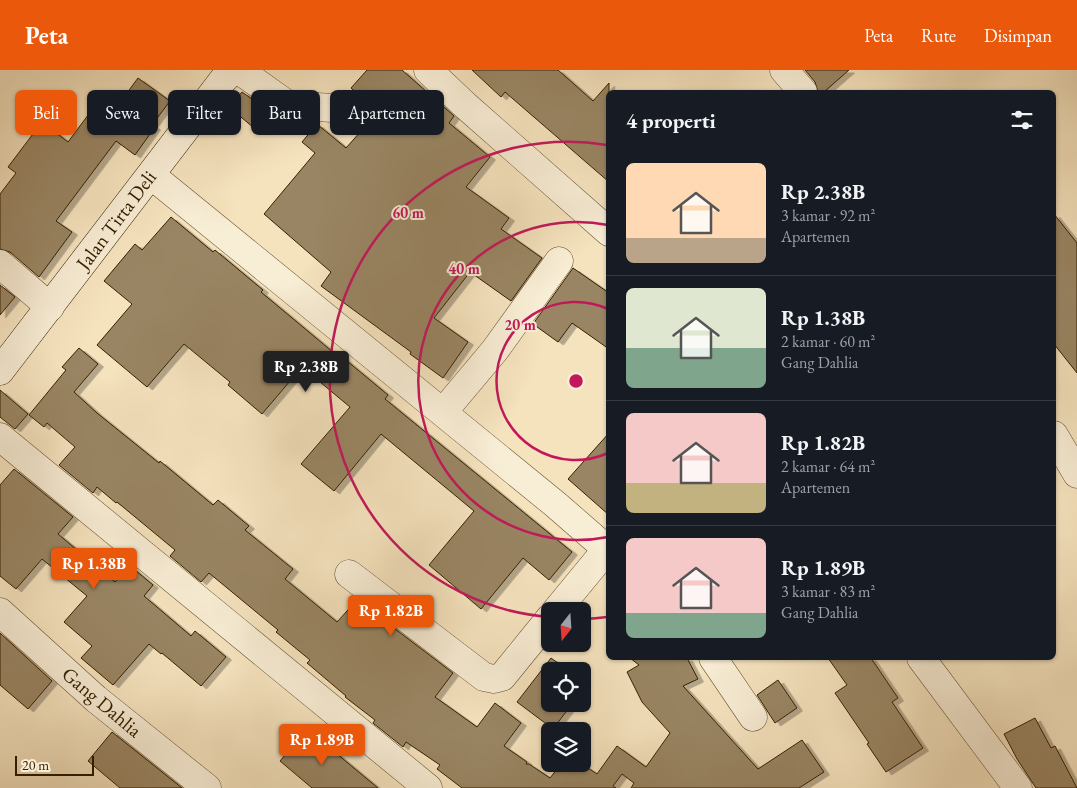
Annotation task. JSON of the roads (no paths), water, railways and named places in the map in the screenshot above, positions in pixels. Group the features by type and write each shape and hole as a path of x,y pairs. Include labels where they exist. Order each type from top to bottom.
{"street":[{"name":"Jalan Tirta Deli","path":"0,371 223,80 233,70"},
{"path":"239,70 288,106 330,108"},
{"path":"428,70 606,229"},
{"path":"784,70 801,90"},
{"path":"151,175 443,412 606,548"},
{"path":"443,412 495,350 559,261"},
{"path":"0,264 50,307"},
{"path":"0,438 428,788"},
{"path":"1056,438 1077,474"},
{"path":"564,602 606,552"},
{"path":"349,574 484,677 494,679 502,677 541,629"},
{"name":"Gang Dahlia","path":"0,612 96,699 207,788"},
{"path":"714,660 753,717"},
{"path":"922,660 1018,788"}]}
